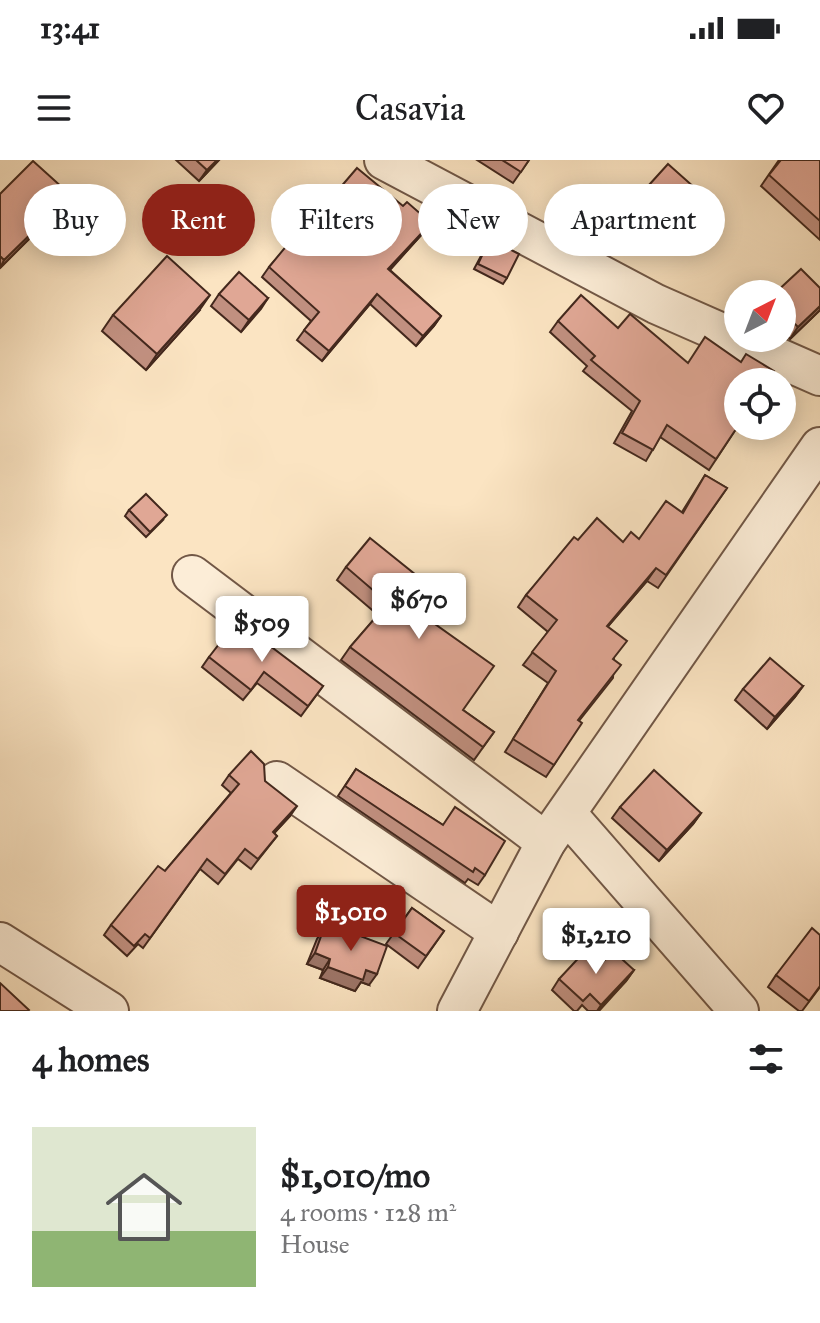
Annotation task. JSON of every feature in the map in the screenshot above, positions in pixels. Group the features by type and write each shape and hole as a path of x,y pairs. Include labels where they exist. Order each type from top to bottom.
{"street":[{"path":"384,160 656,304 820,376"},
{"path":"457,1011 556,828 820,447"},
{"path":"192,575 556,828 739,1011"},
{"path":"277,781 499,932"},
{"path":"0,942 109,1011"}],"building":[{"path":"196,160 217,160 207,170"},
{"path":"502,160 529,160 521,172"},
{"path":"781,160 820,160 820,221 769,175"},
{"path":"33,161 58,184 24,184 24,240 4,260 0,256 0,194"},
{"path":"668,164 690,184 650,184"},
{"path":"357,168 376,184 343,184"},
{"path":"407,202 418,212 418,237 402,254 402,205"},
{"path":"167,256 210,295 157,354 113,315"},
{"path":"278,256 400,256 388,269 441,316 423,336 377,294 329,351 304,330 319,312 269,267"},
{"path":"482,256 518,256 507,278 478,264"},
{"path":"801,269 820,288 820,306 798,327 796,280 789,280"},
{"path":"239,272 268,298 249,320 219,294"},
{"path":"581,295 618,328 630,314 688,363 705,337 741,362 746,354 769,368 724,368 724,440 729,440 716,459 667,425 653,450 622,433 640,401 591,360 595,356 558,321"},
{"path":"705,475 727,488 666,575 656,568 607,626 627,641 613,659 621,665 578,720 582,723 554,765 513,739 556,671 532,652 557,620 526,595 574,537 578,540 597,518 623,542 631,532 639,539 666,501 683,513"},
{"path":"146,494 167,515 150,532 129,510"},
{"path":"370,538 452,604 435,624 494,666 463,710 494,732 483,747 350,647 388,603 346,567"},
{"path":"237,621 323,686 308,706 264,672 251,690 209,657"},
{"path":"770,658 803,686 775,717 743,689"},
{"path":"251,751 264,764 265,781 297,806 273,832 277,836 258,859 245,849 225,874 207,859 150,938 145,934 134,946 111,925 158,866 165,871 239,784 229,775"},
{"path":"356,769 443,825 455,807 505,841 485,875 475,868 473,872 345,786"},
{"path":"654,770 701,813 667,850 620,807"},
{"path":"412,908 444,931 426,956 394,933"},
{"path":"324,928 338,933 339,928 387,946 377,974 366,970 363,980 328,967 330,959 315,953"},
{"path":"812,928 820,935 820,986 809,1001 776,975"},
{"path":"587,949 602,963 613,951 634,970 601,1005 590,994 583,1001 559,979"},
{"path":"0,983 29,1010 0,1011"}]}
